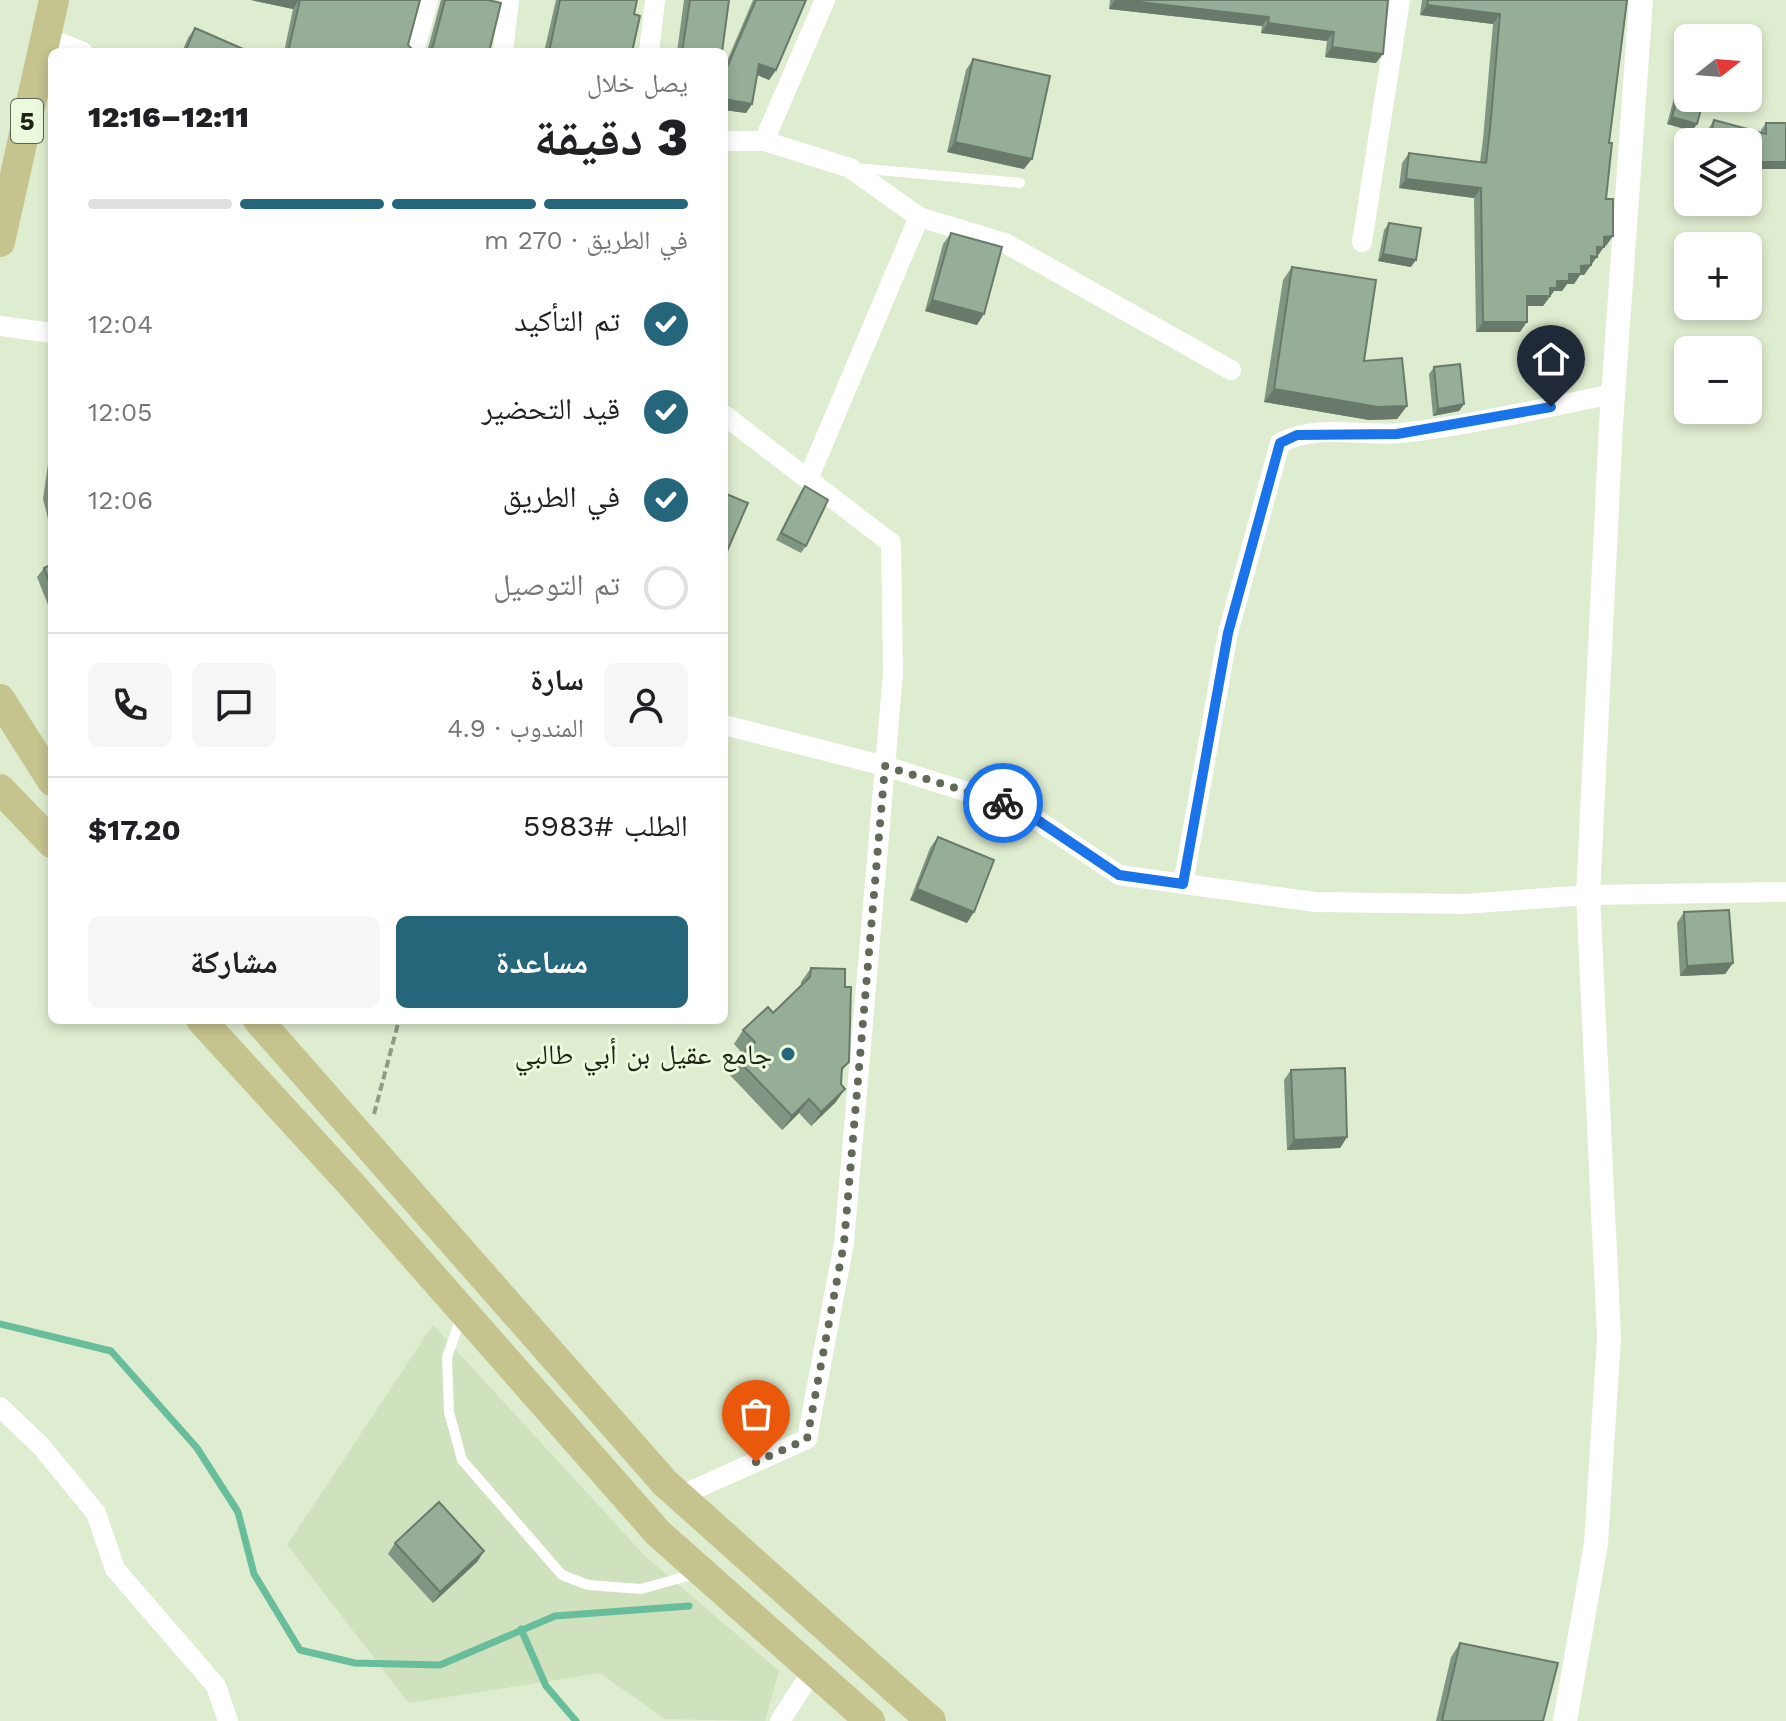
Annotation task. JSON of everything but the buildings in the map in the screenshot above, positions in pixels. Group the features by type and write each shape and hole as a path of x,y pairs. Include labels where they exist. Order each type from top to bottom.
{"main road":[{"name":"5","path":"0,242 54,0"},
{"path":"0,699 48,775"},
{"path":"0,789 48,839"},
{"path":"205,1024 658,1533 870,1721"},
{"path":"262,1024 680,1496 931,1721"}],"street":[{"path":"415,48 428,0"},
{"path":"503,48 509,0"},
{"path":"649,48 655,0"},
{"path":"764,141 825,0"},
{"path":"1362,242 1400,0"},
{"path":"1565,1721 1596,1544 1609,1337 1588,895 1613,394 1641,0"},
{"path":"46,37 73,48"},
{"path":"728,141 764,141 850,168 919,217 1005,243 1231,370"},
{"path":"808,479 919,217"},
{"path":"0,326 48,332"},
{"path":"1183,884 1228,633 1280,443 1297,435 1397,434 1458,426 1613,394"},
{"path":"680,1496 807,1439 844,1243 893,673 891,543 728,418"},
{"path":"728,726 885,766 1021,809 1119,875 1315,902 1464,904 1588,895 1786,892"},
{"path":"0,1407 40,1445 96,1513 115,1569 216,1686 228,1721"},
{"path":"780,1721 813,1670"}],"lane":[{"path":"850,168 1020,183"},
{"path":"463,1312 447,1357 449,1412 462,1460 562,1575 588,1585 641,1589 703,1572"}],"path":[{"path":"366,1143 398,1024"}],"shaded area":[{"path":"433,1325 645,1556 779,1671 765,1721 665,1719 600,1673 409,1703 287,1545"}],"waterway":[{"path":"0,1324 111,1351 197,1448 238,1512 254,1574 300,1650 355,1663 440,1665 555,1616 689,1606"},
{"path":"521,1629 546,1686 576,1721"}],"way so far":[{"path":"756,1462 807,1439 844,1243 885,766 1003,803"}],"place":[{"name":"جامع عقيل بن أبي طالبي","path":"788,1054"}],"route":[{"path":"1003,803 1021,809 1119,875 1183,884 1228,633 1280,443 1297,435 1334,432 1397,434 1458,426 1551,407"}]}
